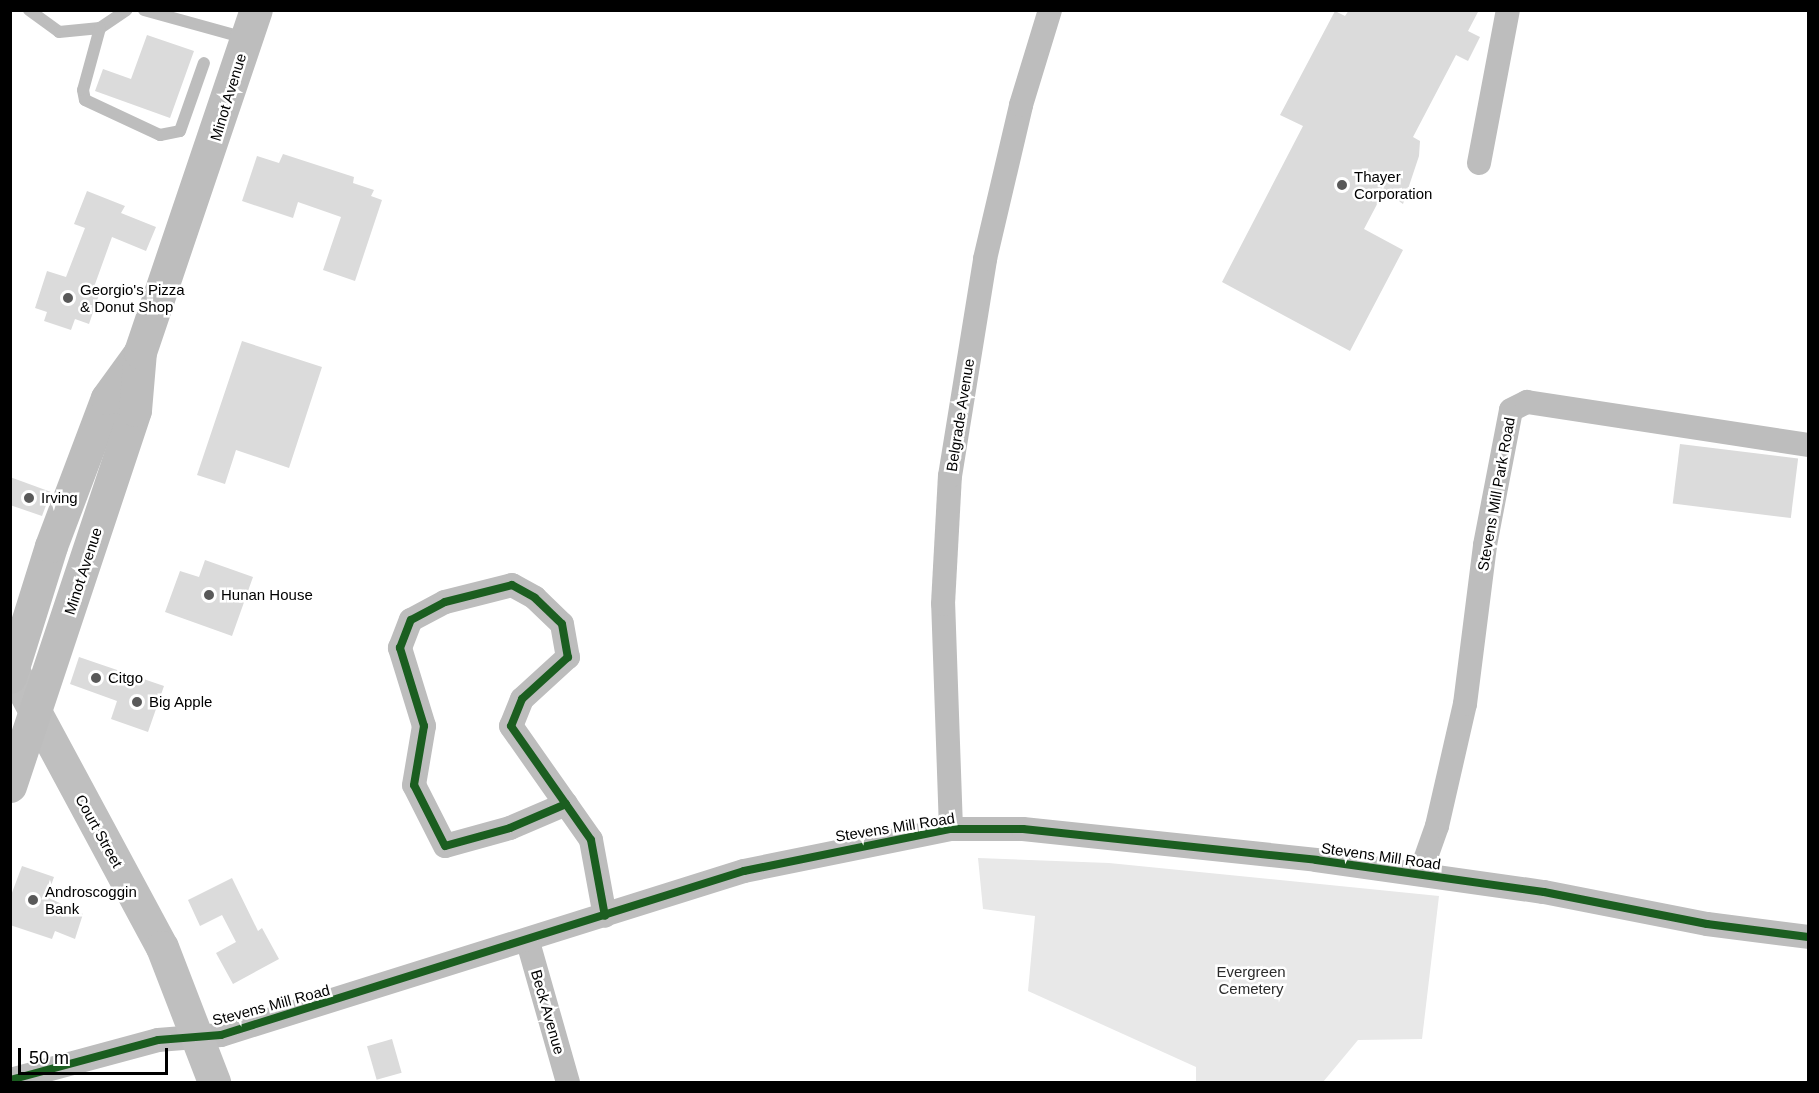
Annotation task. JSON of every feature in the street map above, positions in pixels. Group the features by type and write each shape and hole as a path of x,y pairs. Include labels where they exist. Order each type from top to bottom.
{"main road":[{"name":"Minot Avenue","path":"10,786 135,410 140,352 230,98 251,24"},
{"name":"Minot Avenue","path":"11,670 51,546 107,398 140,352"},
{"name":"Court Street","path":"11,670 162,947 214,1083"}],"street":[{"name":"Belgrade Avenue","path":"951,829 943,604 950,476 985,260 1016,127 1050,10"},
{"path":"1479,163 1508,10"},
{"name":"Stevens Mill Park Road","path":"1420,874 1437,826 1465,704 1485,545 1511,410 1527,402 1809,445"},
{"path":"566,804 510,828 445,846 414,785 424,726 400,648 411,620 444,602 512,585 535,598 562,624 568,657 522,699 511,726 566,804 591,840 605,916"},
{"name":"Stevens Mill Road","path":"10,1080 38,1078 158,1041 243,1029 796,857 951,829 1023,829 1420,874 1809,938"},
{"name":"Beck Avenue","path":"528,942 568,1083"}],"lane":[{"path":"29,10 59,32 100,28 127,10"},
{"path":"144,10 251,24"},
{"path":"100,28 83,90 85,100 160,135 180,131 204,63"}],"green space":[{"name":"Evergreen Cemetery","path":"978,858 1109,863 1439,896 1422,1039 1358,1040 1323,1082 1196,1082 1196,1067 1028,991 1035,916 983,909"}],"building":[{"name":"Thayer Corporation","path":"1349,10 1479,10 1468,31 1480,37 1468,61 1456,55 1413,137 1420,141 1419,156 1403,204 1384,191 1364,229 1403,250 1350,351 1222,282 1303,126 1280,115 1335,11 1345,16"},
{"path":"147,35 194,51 170,118 95,91 103,69 131,79"},
{"path":"283,154 354,177 353,183 374,190 371,196 382,200 355,281 323,270 341,217 298,202 293,218 242,201 257,156 279,163"},
{"path":"87,191 125,206 121,213 156,227 146,251 112,237 94,287 101,289 89,324 75,319 71,330 44,321 47,312 35,308 47,271 66,277 85,228 74,224"},
{"path":"242,341 322,367 289,468 236,450 225,484 197,475"},
{"path":"1680,444 1798,459 1791,518 1673,504"},
{"name":"Irving","path":"10,477 51,492 42,516 10,505"},
{"name":"Hunan House","path":"205,560 253,577 232,636 165,612 180,571 199,577"},
{"path":"79,657 164,686 148,732 111,719 117,701 70,684"},
{"name":"Androscoggin Bank","path":"22,866 54,877 47,897 83,914 75,939 55,931 52,939 10,925 10,898"},
{"path":"232,878 258,931 262,928 279,959 233,984 216,953 236,942 222,915 200,926 188,900"},
{"path":"392,1039 402,1073 377,1080 367,1046"}],"cycle path":[{"path":"566,804 510,828 445,846 414,785 424,726 400,648 411,620 445,602 512,585 535,598 562,624 568,657 522,699 511,726 591,840 605,916"},
{"path":"10,1080 158,1040 221,1035 744,871 951,829 1023,829 1316,860 1544,892 1707,924 1808,937"}],"place":[{"name":"Thayer Corporation","path":"1342,185"},
{"name":"Georgio's Pizza & Donut Shop","path":"68,298"},
{"name":"Irving","path":"29,498"},
{"name":"Hunan House","path":"209,595"},
{"name":"Citgo","path":"96,678"},
{"name":"Big Apple","path":"137,702"},
{"name":"Androscoggin Bank","path":"33,900"}]}
